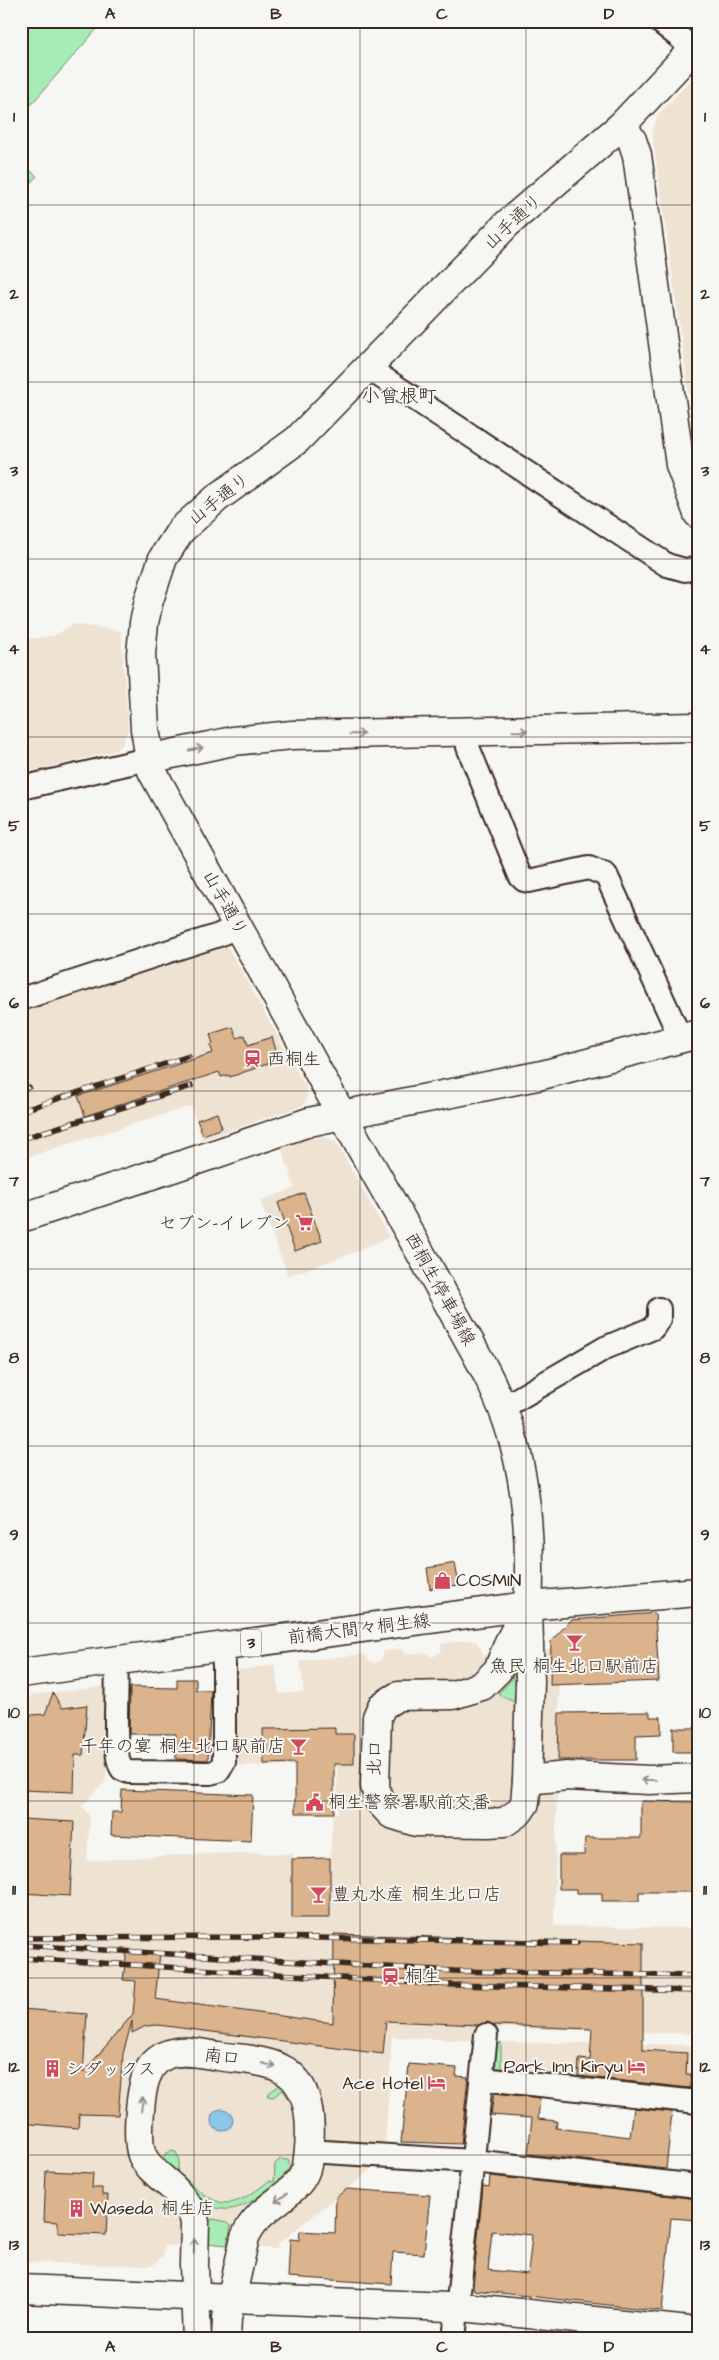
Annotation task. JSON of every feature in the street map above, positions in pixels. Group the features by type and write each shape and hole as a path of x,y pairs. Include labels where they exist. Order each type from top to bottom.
{"street":[{"path":"659,21 696,46"},
{"name":"山手通り","path":"342,1114 156,780 148,759 142,654 144,623 149,600 163,558 189,521 217,498 297,440 508,224 622,125 696,46"},
{"path":"622,125 632,140 637,155 680,465 698,514"},
{"path":"365,370 377,374 667,566 685,570 698,568"},
{"path":"21,788 233,740 253,738 301,735 698,727"},
{"path":"21,1218 309,1122 542,1075 689,1036 606,875 589,868 529,881 520,876 468,747 466,732"},
{"path":"21,999 219,935 238,926"},
{"name":"西桐生停車場線","path":"342,1114 489,1378 502,1408 511,1432 520,1470 528,1540 528,1606"},
{"path":"502,1408 605,1348 653,1328 659,1318 658,1309"},
{"name":"前橋大間々桐生線","path":"21,1673 528,1606 698,1592"},
{"name":"北口","path":"528,1606 530,1682 527,1780 524,1803 521,1809 506,1822 416,1822 397,1817 382,1806 376,1794 374,1773 377,1717 382,1706 398,1696 453,1695 482,1686 498,1670 509,1642 528,1606"},
{"path":"116,1660 118,1680 117,1757 122,1770 129,1772 210,1773 218,1771 224,1762 224,1666 222,1646"},
{"path":"527,1780 567,1776 649,1780 698,1778"},
{"path":"454,2339 483,2079 486,2035"},
{"name":"南口","path":"197,2339 194,2265 195,2222 192,2212 144,2159 140,2147 144,2086 153,2065 166,2055 181,2052 257,2062 279,2068 295,2079 304,2094 309,2123 305,2172 299,2183 258,2215 245,2237 227,2318 226,2339"},
{"path":"483,2079 698,2102"},
{"path":"308,2151 473,2161 698,2186"},
{"path":"21,2289 232,2296 457,2307 698,2332"}],"shaded area":[{"path":"698,72 698,456 652,132 658,115"},
{"path":"74,624 121,631 128,730 122,745 114,751 21,774 21,640 56,635"},
{"path":"226,944 306,1087 307,1097 304,1105 202,1140 191,1106 21,1159 21,1009"},
{"path":"310,1134 313,1139 323,1136 336,1142 389,1237 358,1251 288,1276 260,1201 295,1188 280,1144"},
{"path":"469,1640 476,1642 484,1655 560,1648 554,1926 698,1928 698,2034 478,2027 477,2041 392,2037 385,2146 379,2163 279,2243 277,2249 206,2243 165,2246 163,2256 152,2266 21,2262 21,1707 32,1695 109,1686 106,1780 82,1806 90,1816 87,1861 193,1854 255,1853 293,1854 293,1859 330,1858 333,1813 338,1813 337,1767 233,1765 233,1671 275,1665 279,1694 304,1692 300,1661 364,1654 369,1661 375,1663 381,1660 384,1651 401,1649 405,1654 426,1653 432,1657 441,1652 441,1644"},
{"path":"499,2042 695,2045 697,2048 692,2092 501,2071"}],"green space":[{"path":"21,21 103,22 21,116"},
{"path":"21,163 37,176 21,193"},
{"path":"517,1667 515,1702 500,1696 499,1693 512,1679"},
{"path":"501,2042 501,2071 493,2064 494,2046"},
{"path":"281,2084 284,2084 293,2100 291,2102 283,2090 273,2097 268,2096 269,2093"},
{"path":"171,2151 176,2152 179,2159 177,2176 183,2176 206,2196 225,2203 244,2198 269,2181 274,2182 275,2164 280,2159 288,2160 290,2166 278,2181 246,2204 232,2209 219,2208 207,2204 196,2196 185,2185 162,2160 165,2154"},
{"path":"213,2219 228,2222 231,2225 227,2245 206,2243 207,2222"}],"water":[{"path":"222,2109 230,2112 233,2120 230,2128 222,2131 214,2128 211,2120 214,2112"}],"building":[{"path":"233,1027 237,1038 245,1035 248,1045 272,1037 279,1060 230,1077 229,1075 221,1077 219,1072 85,1116 78,1096 213,1053 210,1045 213,1044 210,1034"},
{"path":"217,1113 222,1128 203,1135 197,1120"},
{"path":"304,1193 322,1241 295,1251 278,1203"},
{"path":"455,1563 459,1585 430,1589 427,1568"},
{"path":"655,1613 659,1681 550,1685 551,1641 571,1620"},
{"path":"177,1679 196,1679 196,1690 211,1690 208,1760 176,1759 176,1734 129,1734 130,1687 177,1688"},
{"path":"53,1693 62,1708 87,1705 83,1755 75,1755 74,1792 21,1790 21,1716 45,1714"},
{"path":"650,1712 650,1717 661,1717 661,1734 636,1735 636,1760 558,1760 559,1713"},
{"path":"335,1728 335,1734 354,1734 354,1764 334,1764 334,1813 295,1813 295,1763 264,1764 263,1729"},
{"path":"673,1728 698,1728 698,1752 673,1752"},
{"path":"122,1790 253,1795 251,1841 111,1835 112,1812 121,1812"},
{"path":"641,1801 698,1802 698,1892 639,1892 639,1901 602,1901 602,1893 576,1893 576,1889 559,1889 559,1855 584,1855 585,1838 641,1838"},
{"path":"21,1819 74,1822 70,1896 21,1893"},
{"path":"330,1858 330,1918 292,1918 292,1859"},
{"path":"334,1934 643,1943 643,2050 687,2053 686,2074 691,2074 690,2088 578,2076 579,2059 590,2060 592,2029 494,2025 487,2022 479,2025 386,2021 383,2054 158,2025 146,2026 132,2033 132,2021 123,2054 118,2115 79,2114 78,2128 21,2123 21,2009 87,2014 83,2073 133,2014 136,1981 123,1980 127,1950 160,1953 155,1999 333,2023"},
{"path":"409,2064 457,2068 456,2076 468,2077 461,2144 401,2142"},
{"path":"494,2093 540,2098 538,2119 557,2121 556,2128 630,2137 634,2108 672,2112 666,2169 528,2154 532,2118 491,2115"},
{"name":"Waseda 桐生店","path":"46,2171 93,2173 92,2188 102,2188 102,2195 108,2195 106,2235 58,2233 58,2222 44,2221"},
{"path":"490,2176 698,2199 698,2220 671,2218 662,2311 474,2290 483,2186 489,2187","holes":["492,2231 532,2235 528,2274 488,2270"]},
{"path":"347,2189 430,2195 424,2254 393,2252 391,2284 288,2277 290,2239 299,2240 300,2231 335,2233 336,2197"}],"railway":[{"path":"21,1111 189,1056"},
{"path":"21,1139 191,1086"},
{"path":"21,1090 29,1087"},
{"path":"21,1938 268,1937 577,1943"},
{"path":"21,1945 454,1971 698,1976"},
{"path":"21,1958 453,1985 698,1991"}],"place":[{"name":"西桐生","path":"253,1059"},
{"name":"セブン-イレブン","path":"304,1223"},
{"name":"COSMIN","path":"442,1580"},
{"name":"魚民 桐生北口駅前店","path":"574,1643"},
{"name":"千年の宴 桐生北口駅前店","path":"299,1746"},
{"name":"桐生警察署駅前交番","path":"314,1802"},
{"name":"豊丸水産 桐生北口店","path":"318,1894"},
{"name":"桐生","path":"391,1976"},
{"name":"Park Inn Kiryu","path":"637,2066"},
{"name":"シダックス","path":"52,2069"},
{"name":"Ace Hotel","path":"437,2083"},
{"name":"Waseda 桐生店","path":"76,2208"}],"district":[{"name":"小曾根町","path":"399,396"}]}
